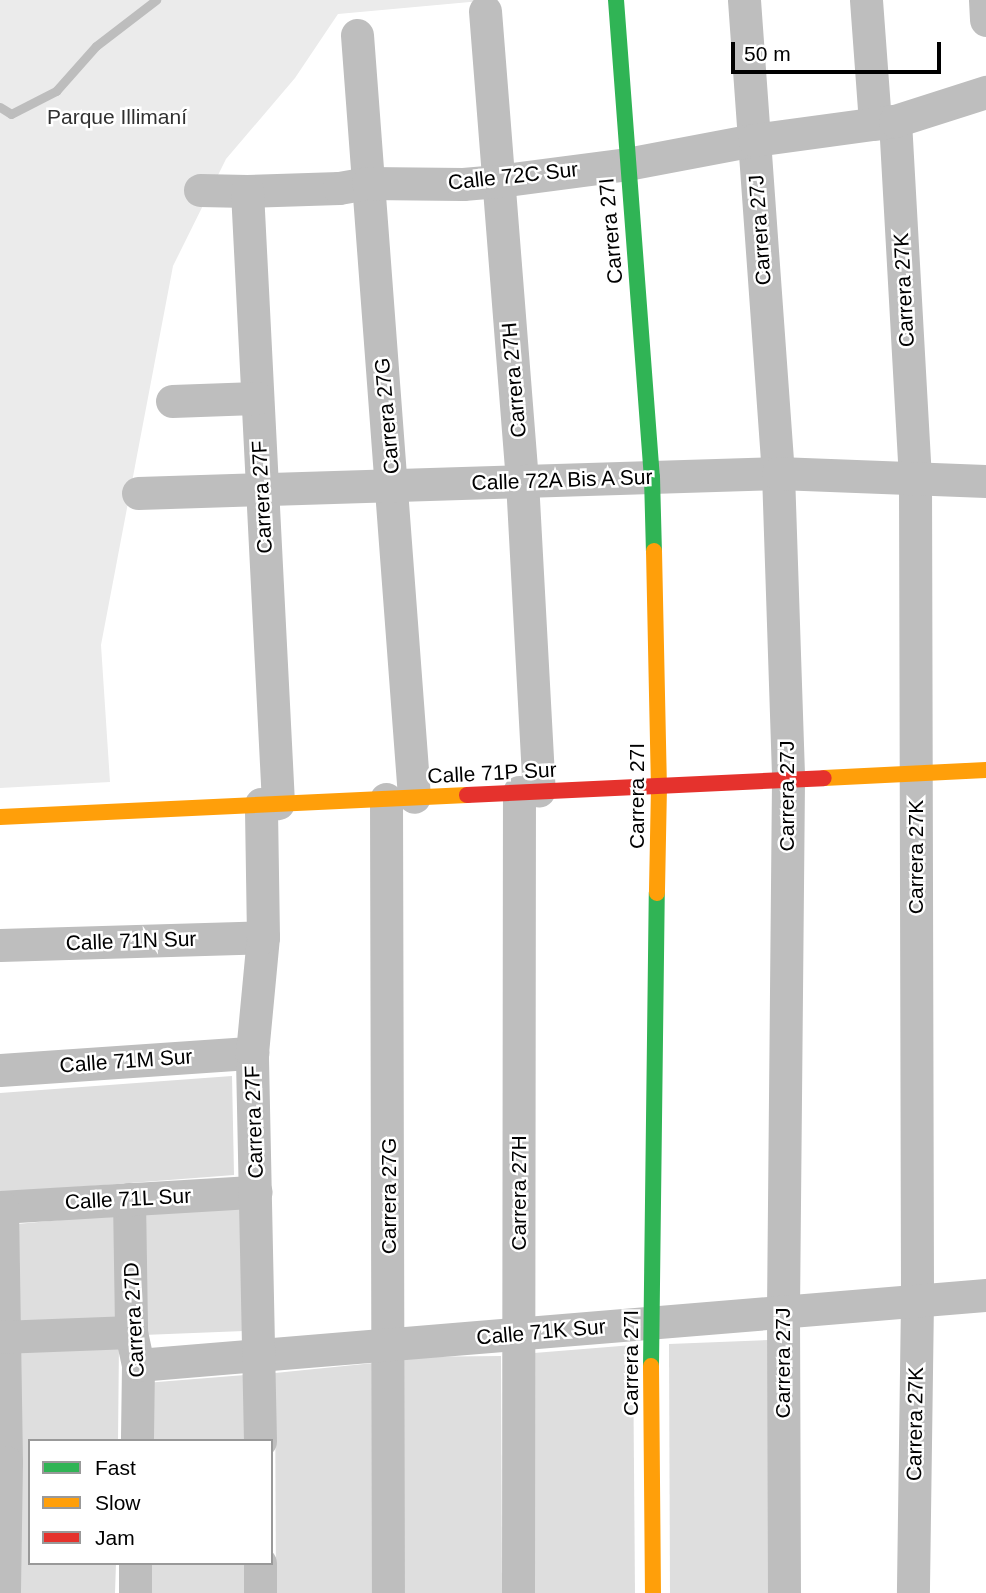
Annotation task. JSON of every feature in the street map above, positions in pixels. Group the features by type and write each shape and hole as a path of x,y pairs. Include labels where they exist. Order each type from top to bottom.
{"street":[{"name":"Carrera 27I","path":"616,0 652,477 659,786 651,1323 653,1593"},
{"name":"Carrera 27J","path":"744,0 778,473 788,780 783,1311 784,1593"},
{"name":"Carrera 27K","path":"866,0 885,123 915,478 917,1300 913,1593"},
{"path":"985,0 986,20"},
{"name":"Carrera 27H","path":"485,11 522,481 529,792 519,1333 518,1593"},
{"name":"Carrera 27G","path":"357,35 392,485 400,798 388,1593"},
{"name":"Calle 72C Sur","path":"200,190 247,191 339,188 368,183 463,184 498,181 627,163 754,139 885,123 986,92"},
{"name":"Carrera 27F","path":"247,191 262,490 270,804 263,937 252,1054 260,1439"},
{"path":"172,401 257,398"},
{"name":"Calle 72A Bis A Sur","path":"138,493 778,473 986,481"},
{"name":"Calle 71P Sur","path":"0,817 986,771"},
{"name":"Calle 71N Sur","path":"0,945 263,937"},
{"name":"Calle 71M Sur","path":"0,1070 252,1054"},
{"name":"Calle 71L Sur","path":"1,1207 256,1192"},
{"name":"Carrera 27D","path":"129,1199 131,1332 138,1365 137,1439"},
{"path":"1,1207 3,1587"},
{"name":"Calle 71K Sur","path":"138,1365 986,1295"},
{"path":"2,1336 131,1332"},
{"path":"135,1565 135,1593"},
{"path":"260,1565 260,1593"}],"green space":[{"name":"Parque Illimaní","path":"0,0 492,0 338,14 295,78 226,159 173,266 101,645 110,782 0,788"}],"building":[{"path":"232,1076 234,1175 0,1193 0,1093"},
{"path":"243,1205 244,1331 143,1335 143,1210"},
{"path":"117,1217 118,1320 19,1323 17,1224"},
{"path":"769,1340 771,1593 670,1593 669,1344"},
{"path":"119,1343 118,1439 28,1439 28,1565 116,1565 115,1593 15,1593 19,1347"},
{"path":"633,1345 635,1593 535,1593 534,1353"},
{"path":"501,1356 502,1593 402,1593 401,1357"},
{"path":"374,1363 377,1593 276,1593 275,1373"},
{"path":"245,1375 246,1439 144,1439 145,1383"},
{"path":"145,1565 244,1565 244,1593 145,1593"}],"waterway":[{"path":"0,107 11,114 56,91 96,46 156,0"}],"traffic: fast":[{"path":"616,0 652,477 654,551"},
{"path":"651,1366 657,893"}],"traffic: slow":[{"path":"654,551 659,786 657,893"},
{"path":"824,778 986,770"},
{"path":"0,817 467,795"},
{"path":"651,1366 653,1593"}],"traffic: jam":[{"path":"467,795 824,778"}]}
